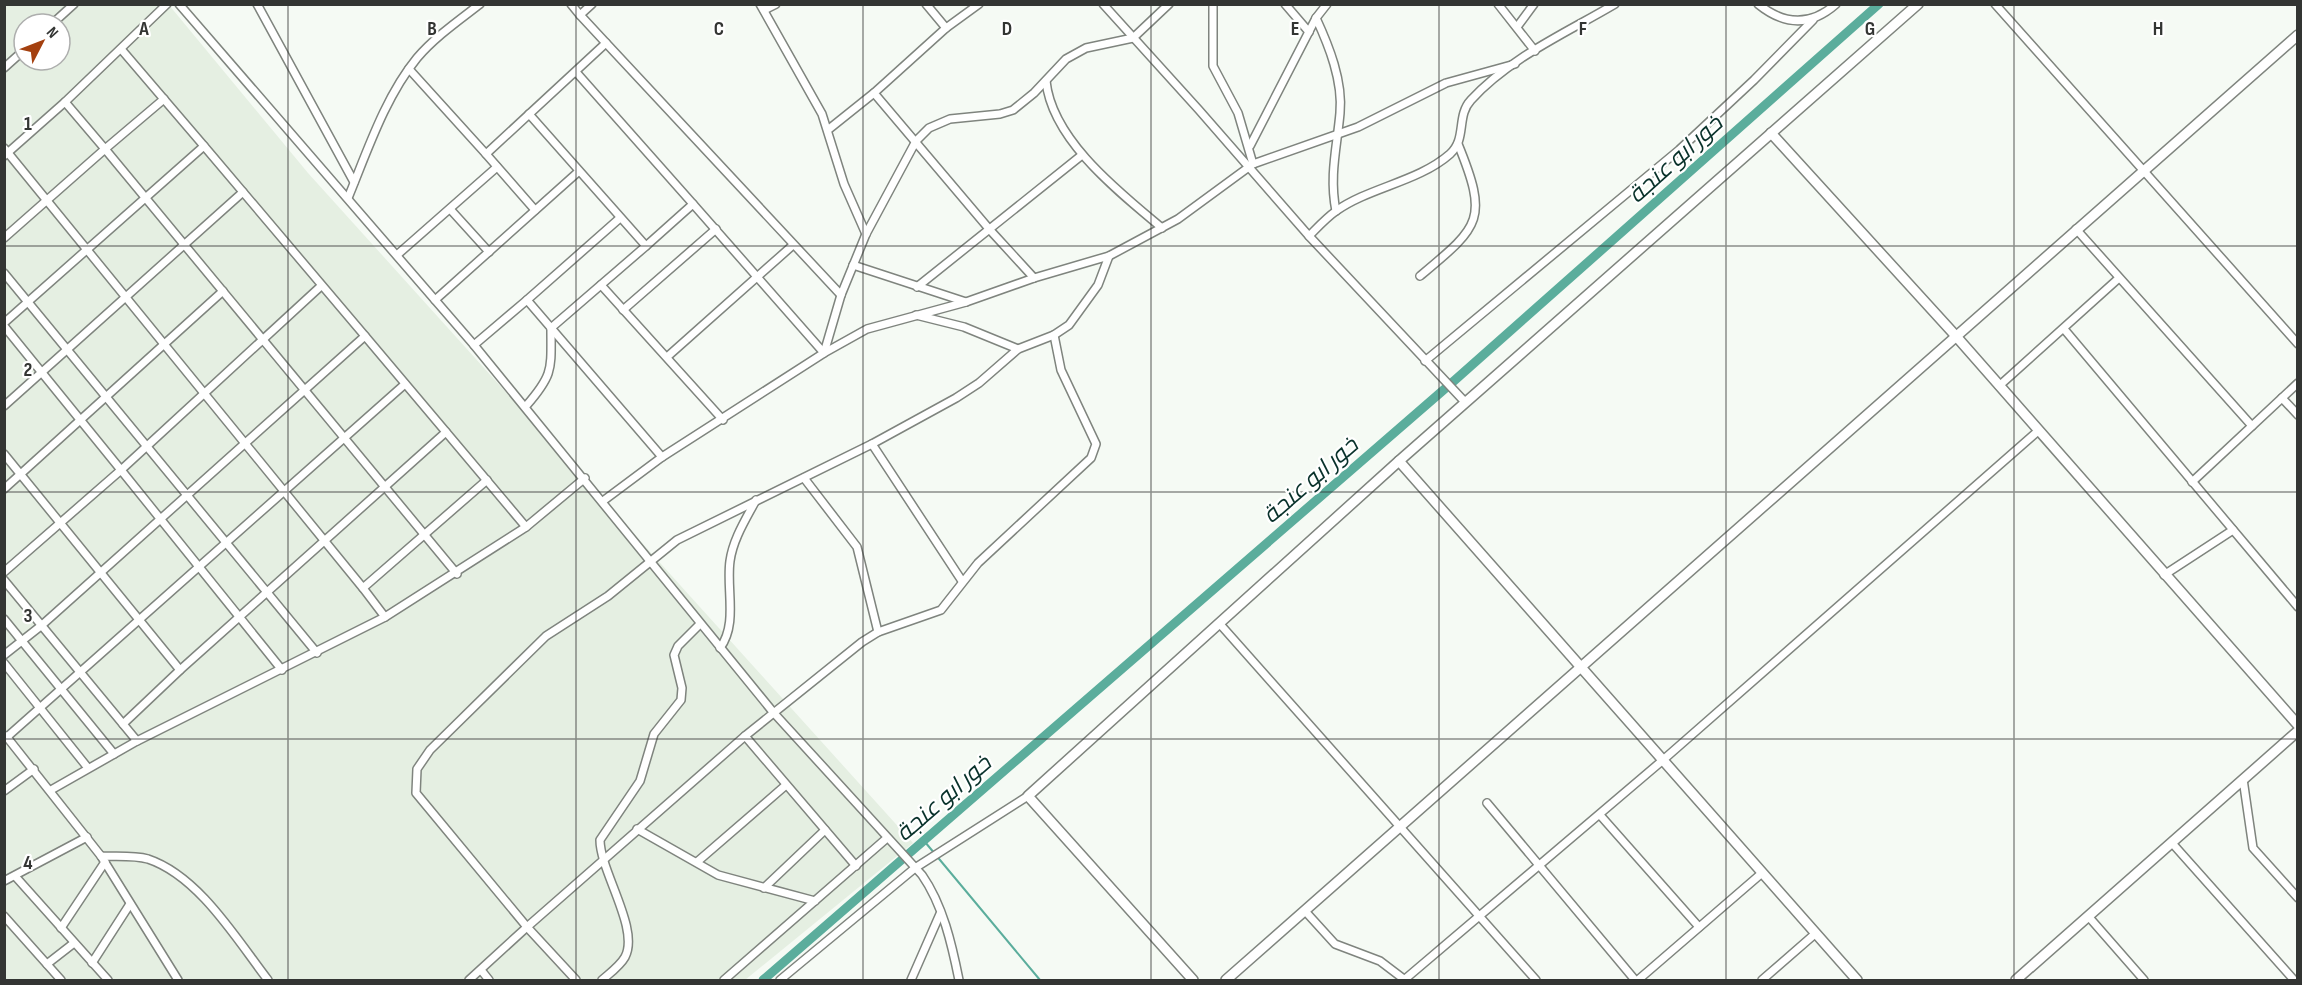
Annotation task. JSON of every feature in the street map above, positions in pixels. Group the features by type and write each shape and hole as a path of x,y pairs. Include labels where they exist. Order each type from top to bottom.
{"street":[{"path":"167,4 65,102 6,152 127,295 386,617"},
{"path":"179,4 526,406 773,712 929,885 952,949 959,981"},
{"path":"257,4 354,182"},
{"path":"348,198 395,92 410,69 428,46 480,4"},
{"path":"571,4 841,295"},
{"path":"580,15 592,4"},
{"path":"776,4 762,7 802,76 829,129 844,184 866,234"},
{"path":"926,4 946,28"},
{"path":"829,129 874,93 946,28 979,4"},
{"path":"1103,4 1250,166 1309,236 1465,402"},
{"path":"824,353 841,295 866,234 916,141 929,128 950,119 999,114 1013,110 1046,81 1066,59 1086,48 1132,38 1169,4"},
{"path":"1213,4 1213,66 1238,113 1250,146 1250,166"},
{"path":"1285,4 1309,32"},
{"path":"1250,146 1316,18 1327,4"},
{"path":"1498,4 1535,51"},
{"path":"1517,27 1534,4"},
{"path":"1420,276 1462,240 1472,224 1477,206 1471,176 1458,144 1463,113 1469,102 1515,64 1615,4"},
{"path":"1758,4 1780,16 1798,22 1822,17 1836,4"},
{"path":"780,981 913,866 1028,796 1399,460 1918,4"},
{"path":"1995,4 2298,344"},
{"path":"1316,18 1329,45 1341,110 1332,164 1336,211"},
{"path":"1425,361 1680,150 1814,20"},
{"path":"1226,981 1582,668 1955,335 2298,35"},
{"path":"486,154 606,43"},
{"path":"121,49 526,527"},
{"path":"603,501 662,457 723,420 824,353 867,329 966,302 1034,278 1109,256 1192,210 1250,166 1358,127 1446,83 1515,64"},
{"path":"410,69 535,210"},
{"path":"576,72 824,353"},
{"path":"1046,81 1047,95 1054,110 1082,155 1161,228"},
{"path":"874,93 990,230 1034,278"},
{"path":"4,238 164,99"},
{"path":"65,102 306,389 457,574"},
{"path":"530,114 578,172 646,246"},
{"path":"1771,133 1955,335 2164,575 2298,724"},
{"path":"1309,236 1336,211 1439,162 1458,144"},
{"path":"204,146 87,248 4,325 282,670"},
{"path":"917,287 1082,155"},
{"path":"397,255 497,167"},
{"path":"435,300 578,172"},
{"path":"4,406 243,192"},
{"path":"526,406 544,386 551,371 551,328 693,204"},
{"path":"450,209 489,252"},
{"path":"474,345 620,218"},
{"path":"623,310 716,229"},
{"path":"2076,230 2252,426"},
{"path":"667,357 793,245"},
{"path":"576,981 422,803 416,793 417,769 430,750 546,636 608,596 677,540 872,444 956,398 993,372 1018,349 1054,335 1069,325 1087,304 1104,273 1109,256"},
{"path":"854,265 966,302"},
{"path":"4,273 268,591 316,653"},
{"path":"1999,386 2119,278"},
{"path":"601,285 723,420"},
{"path":"4,572 148,446 321,286"},
{"path":"4,489 224,291"},
{"path":"527,300 662,457"},
{"path":"914,315 964,327 1018,349"},
{"path":"2064,329 2298,607"},
{"path":"469,981 637,829 773,712 878,632 941,610 962,581 1014,527 1088,462 1096,449 1092,434 1060,370 1054,335"},
{"path":"4,655 42,625 364,336"},
{"path":"2192,482 2298,383"},
{"path":"178,981 103,859 51,790 6,736 42,709 82,674 405,384"},
{"path":"2282,398 2298,415"},
{"path":"1305,911 1335,944 1380,961 1405,980 1600,815 2038,431"},
{"path":"123,724 239,616 446,432"},
{"path":"872,444 962,581"},
{"path":"4,454 180,670"},
{"path":"1399,460 1857,981"},
{"path":"51,790 137,741 386,617 457,574 526,527 585,478"},
{"path":"804,478 857,547 878,632"},
{"path":"363,588 426,536 487,480"},
{"path":"720,648 730,630 728,592 733,550 756,500"},
{"path":"2164,575 2233,530"},
{"path":"4,580 137,741"},
{"path":"4,619 114,754"},
{"path":"1219,623 1536,981"},
{"path":"602,981 626,956 628,946 616,892 602,860 600,840 640,781 654,734 681,699 682,688 674,655 678,646 700,624"},
{"path":"4,663 88,768"},
{"path":"2016,981 2298,731"},
{"path":"745,736 856,866"},
{"path":"4,791 34,769"},
{"path":"2243,779 2253,848 2298,898"},
{"path":"697,862 786,785"},
{"path":"1028,796 1193,981"},
{"path":"1487,803 1636,981 1762,873"},
{"path":"1600,815 1699,927"},
{"path":"637,829 718,875 815,901"},
{"path":"764,888 825,830"},
{"path":"4,881 87,837"},
{"path":"724,981 887,838"},
{"path":"2172,843 2294,981"},
{"path":"103,859 136,857 150,860 190,886 209,903 268,981"},
{"path":"61,928 103,859"},
{"path":"15,876 108,981"},
{"path":"92,963 130,904"},
{"path":"911,981 940,914"},
{"path":"4,916 61,981"},
{"path":"2088,916 2144,981"},
{"path":"1762,981 1816,933"},
{"path":"46,964 75,943"},
{"path":"481,970 489,981"}],"shaded area":[{"path":"5,5 169,5 308,173 913,843 745,980 5,980"}],"waterway":[{"name":"خور ابو عنجة","path":"763,980 1455,380 1879,4"},
{"path":"925,842 1040,980"}]}
